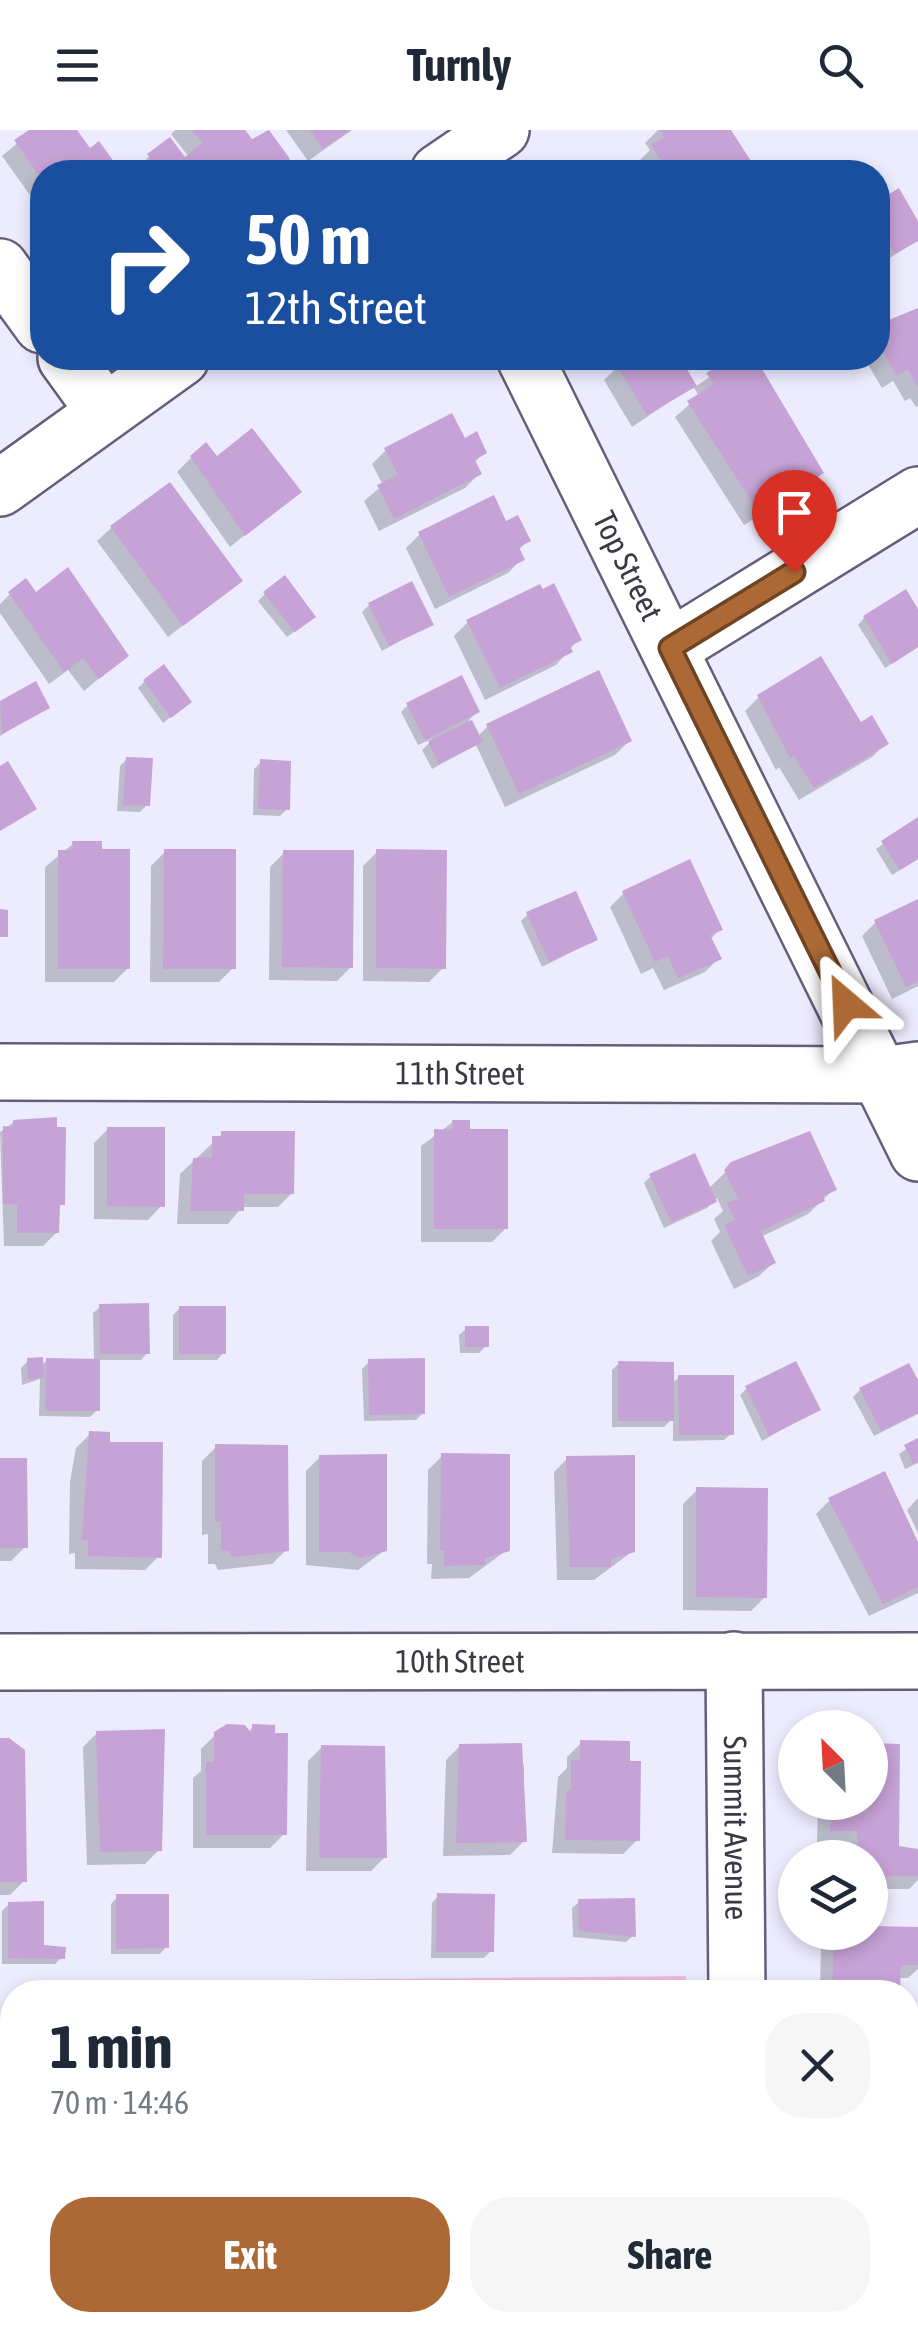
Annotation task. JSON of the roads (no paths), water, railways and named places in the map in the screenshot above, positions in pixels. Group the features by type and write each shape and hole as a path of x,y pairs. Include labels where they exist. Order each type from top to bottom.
{"street":[{"path":"457,160 501,130"},
{"path":"0,266 30,308"},
{"path":"75,370 106,412"},
{"path":"0,488 164,370"},
{"name":"Top Street","path":"530,370 670,648 900,1073 918,1153"},
{"path":"670,648 918,495"},
{"name":"11th Street","path":"0,1072 900,1073"},
{"name":"Summit Avenue","path":"734,1660 737,1980"},
{"name":"10th Street","path":"0,1662 918,1662"}]}
